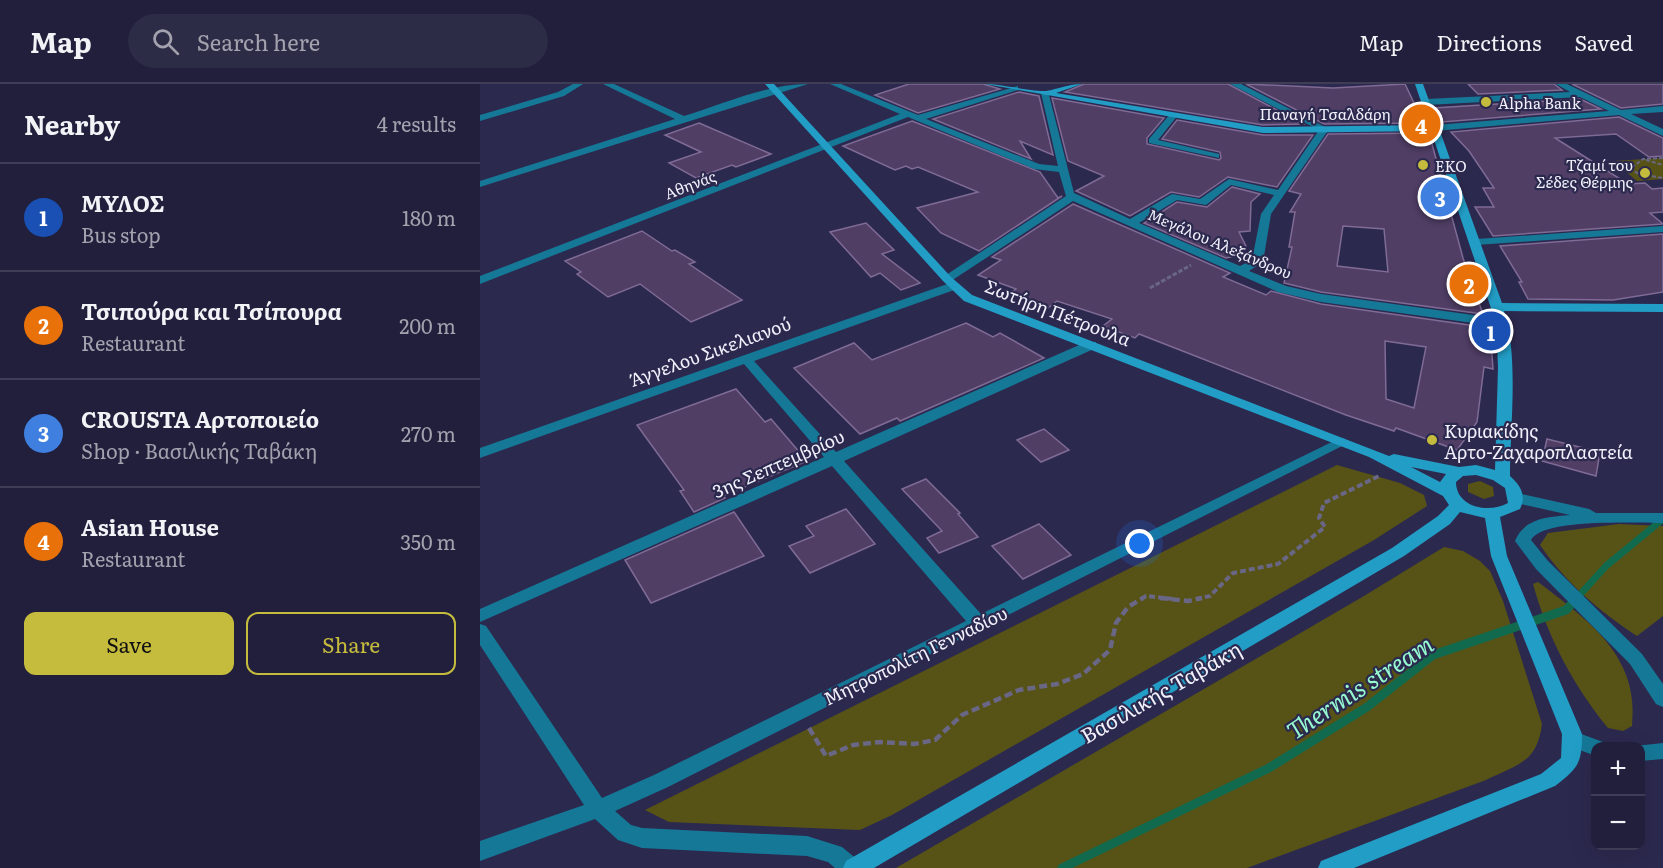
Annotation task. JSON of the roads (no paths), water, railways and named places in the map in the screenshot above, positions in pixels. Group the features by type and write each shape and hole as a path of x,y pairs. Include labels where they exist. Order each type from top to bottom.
{"street":[{"path":"480,118 561,94 579,84"},
{"path":"607,84 683,119"},
{"path":"480,184 683,119 772,87 804,84"},
{"path":"834,84 1037,167 1064,170"},
{"name":"Παναγή Τσαλδάρη","path":"989,84 1043,89 1263,130 1435,128 1663,109"},
{"path":"1072,197 1043,89 1078,84"},
{"path":"1234,84 1324,129 1279,193 1263,223 1261,252 1257,262 1240,272"},
{"path":"1419,84 1476,242 1502,323 1505,367 1502,478"},
{"path":"1560,84 1663,133"},
{"name":"Σωτήρη Πέτρουλα","path":"772,87 950,282 977,302 1374,454 1454,498"},
{"name":"Αθηνάς","path":"480,280 827,147 914,116 1015,88"},
{"path":"1426,102 1581,94"},
{"path":"1174,115 1152,141 1216,156"},
{"path":"1131,224 1176,196 1202,203 1229,182 1279,193"},
{"name":"Άγγελου Σικελιανού","path":"480,453 950,282 1072,197"},
{"name":"Μεγάλου Αλεξάνδρου","path":"1072,197 1282,289 1321,298 1502,323"},
{"path":"1476,242 1663,230"},
{"path":"1498,307 1663,308"},
{"name":"3ης Σεπτεμβρίου","path":"480,616 1091,345"},
{"path":"745,358 979,624"},
{"path":"1502,441 1493,459 1463,471 1448,480 1454,498 1475,511 1492,514 1509,510 1517,498"},
{"name":"Μητροπολίτη Γενναδίου","path":"480,851 598,809 799,713 1343,442"},
{"name":"Σωτήρη Πέτρουλα","path":"1374,454 1463,471"},
{"path":"1463,471 1485,471 1502,478 1510,484 1517,498"},
{"name":"Βασιλικής Ταβάκη","path":"852,868 1398,552 1444,520 1454,498"},
{"path":"1517,498 1613,519"},
{"path":"1329,868 1548,780 1569,763 1573,739 1499,556 1492,514"},
{"path":"1663,518 1558,521 1533,527 1524,536 1523,541 1562,585 1636,658 1663,699"},
{"path":"480,631 598,809 625,833 642,838 807,846 834,854 852,868"},
{"path":"1573,739 1591,746"},
{"path":"1645,753 1663,751"}],"waterway":[{"name":"Thermis stream","path":"1576,599 1606,566 1663,519"},
{"name":"Thermis stream","path":"1062,868 1269,768 1367,707 1433,655 1566,610 1577,598"}],"place":[{"name":"Alpha Bank","path":"1486,102"},
{"name":"Asian House","path":"1421,124"},
{"name":"EKO","path":"1423,165"},
{"name":"Τζαμί του Σέδες Θέρμης","path":"1645,173"},
{"name":"CROUSTA Αρτοποιείο","path":"1440,197"},
{"name":"Τσιπούρα και Τσίπουρα","path":"1469,284"},
{"name":"ΜΥΛΟΣ","path":"1491,331"},
{"name":"Κυριακίδης Αρτο-Ζαχαροπλαστεία","path":"1432,440"}]}
